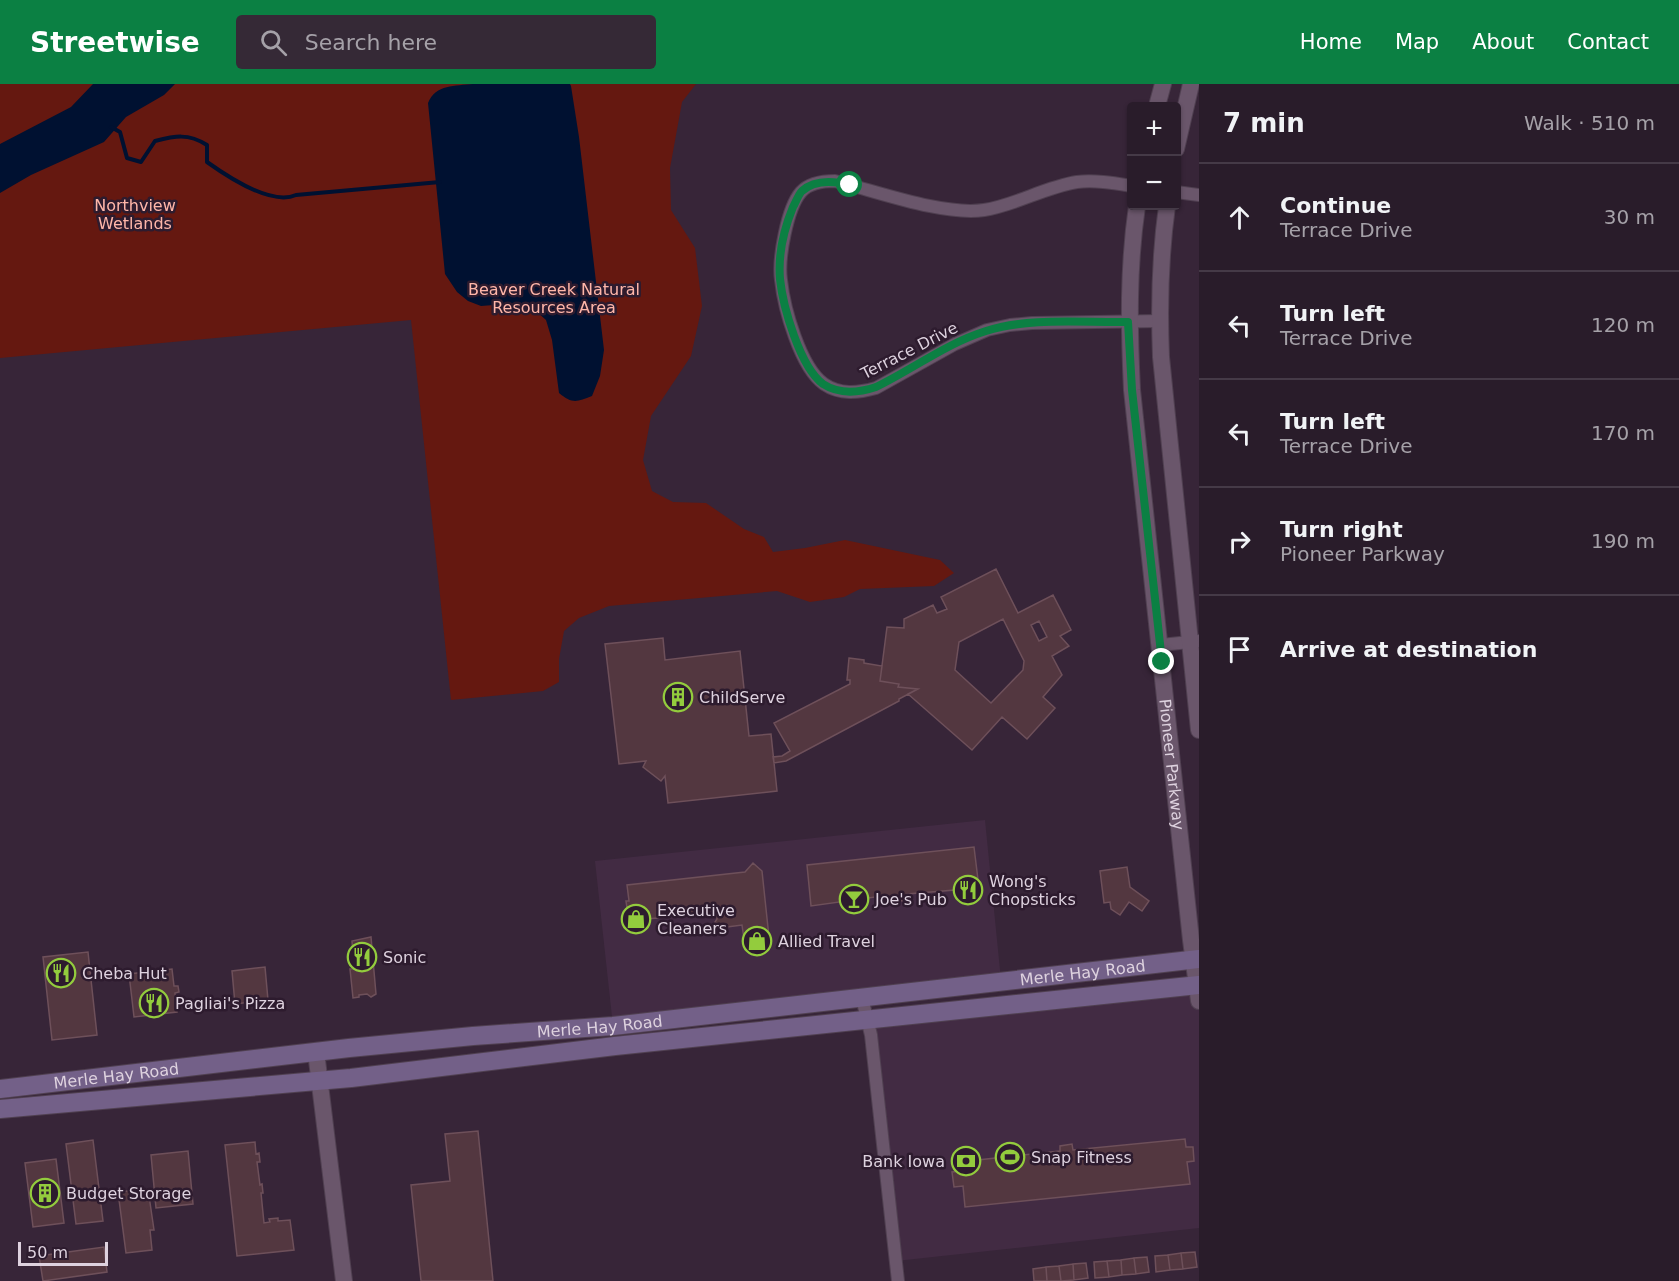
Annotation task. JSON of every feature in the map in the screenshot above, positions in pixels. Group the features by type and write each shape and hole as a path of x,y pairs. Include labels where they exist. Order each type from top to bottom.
{"main road":[{"name":"Merle Hay Road","path":"0,1089 316,1052 472,1036 613,1026 1196,959"},
{"name":"Merle Hay Road","path":"0,1109 319,1081 868,1019 1198,990"}],"street":[{"path":"1158,102 1163,84"},
{"path":"1181,127 1191,84"},
{"name":"Terrace Drive","path":"1127,185 1100,181 1076,182 1010,204 970,211 945,208 842,183 825,182 810,186 800,192 788,219 780,279 785,300 808,366 823,383 834,389 849,392 862,392 876,387 965,339 987,330 1032,323 1160,321"},
{"path":"1181,193 1199,195"},
{"name":"Pioneer Parkway","path":"1136,210 1131,244 1128,322 1132,390 1198,990"},
{"name":"Pioneer Parkway","path":"1166,210 1162,238 1161,357 1194,642 1199,730"},
{"path":"1161,645 1194,642"},
{"path":"862,998 868,1019 898,1281"},
{"path":"316,1052 344,1281"}],"shaded area":[{"path":"985,820 1001,980 613,1026 595,861"},
{"path":"1196,985 1199,1001 1199,1228 896,1261 868,1019"}],"green space":[{"path":"0,84 696,84 682,102 670,168 671,210 695,248 702,306 691,356 651,416 643,460 652,491 673,502 706,503 744,529 764,537 773,552 845,540 940,560 954,573 934,586 860,589 844,597 810,602 777,591 609,606 579,618 564,631 559,659 559,682 543,691 451,700 411,320 0,358"}],"water":[{"path":"93,84 175,84 164,95 126,117 104,142 31,175 0,193 0,144 71,107"},
{"path":"473,84 570,84 571,86 604,350 600,376 592,396 587,398 578,401 571,400 559,393 552,340 546,320 536,311 519,303 481,306 468,301 457,292 445,274 428,103 431,97 441,89"}],"building":[{"path":"996,569 1018,613 1053,595 1071,630 1060,636 1069,646 1052,656 1062,675 1043,697 1055,708 1027,739 1002,717 972,750 908,694 918,689 898,687 899,684 880,681 887,627 904,628 904,619 933,605 937,613 947,609 941,597","holes":["1003,619 1024,661 1023,670 991,703 955,670 959,642","1039,621 1047,637 1039,641 1031,625"]},
{"name":"ChildServe","path":"663,638 665,660 740,651 749,736 771,734 777,791 668,803 665,776 661,781 643,767 646,761 619,764 605,644"},
{"path":"849,658 882,666 880,681 899,684 898,687 918,689 786,761 774,763 773,757 782,756 790,751 774,723 850,684 850,680 847,680"},
{"path":"974,847 979,888 907,894 908,900 883,903 882,896 811,906 807,865"},
{"path":"753,863 762,871 769,937 762,938 762,941 751,942 750,939 744,939 742,925 727,927 724,930 715,922 716,911 631,920 630,907 627,908 626,901 629,901 627,885 745,872"},
{"path":"1127,867 1130,887 1149,901 1142,911 1129,902 1120,915 1111,909 1110,902 1104,903 1100,871"},
{"name":"Sonic","path":"371,937 376,994 371,997 367,994 353,998 350,969 354,969 352,941"},
{"path":"88,952 97,1035 52,1040 43,957"},
{"path":"265,967 268,1000 235,1004 232,971"},
{"name":"Pagliai's Pizza","path":"172,969 174,986 178,986 179,992 175,993 177,1012 134,1017 129,974"},
{"path":"478,1131 493,1281 421,1281 411,1185 450,1181 445,1134"},
{"path":"1185,1139 1186,1147 1193,1147 1194,1161 1187,1162 1190,1184 965,1207 963,1186 954,1187 952,1172 961,1171 960,1162 1060,1151 1060,1146 1072,1144 1073,1150"},
{"path":"93,1140 103,1221 76,1224 66,1144"},
{"path":"255,1142 256,1154 259,1153 260,1162 257,1162 260,1185 262,1184 264,1223 270,1222 269,1219 290,1220 294,1250 237,1256 225,1145"},
{"path":"188,1151 193,1204 156,1208 151,1155"},
{"name":"Budget Storage","path":"56,1159 64,1223 33,1227 25,1163"},
{"path":"148,1189 154,1230 150,1230 152,1250 126,1253 118,1192"},
{"path":"104,1247 107,1272 43,1281 39,1256"},
{"path":"1195,1252 1197,1267 1183,1269 1181,1253"},
{"path":"1181,1253 1183,1269 1170,1270 1168,1255"},
{"path":"1168,1255 1170,1270 1156,1272 1155,1256"},
{"path":"1147,1257 1149,1272 1136,1274 1134,1258"},
{"path":"1134,1258 1136,1274 1122,1275 1121,1260"},
{"path":"1121,1260 1122,1275 1109,1277 1107,1261"},
{"path":"1107,1261 1109,1277 1095,1278 1094,1262"},
{"path":"1086,1263 1088,1278 1074,1280 1073,1264"},
{"path":"1073,1264 1074,1280 1061,1281 1059,1266"},
{"path":"1059,1266 1061,1281 1047,1281 1046,1267"},
{"path":"1046,1267 1047,1281 1034,1281 1033,1269"}],"waterway":[{"path":"111,127 120,132 127,158 141,162 155,141 175,137 187,137 200,141 207,145 207,162 250,188 274,197 440,182"}],"place":[{"name":"ChildServe","path":"678,697"},
{"name":"Wong's Chopsticks","path":"968,890"},
{"name":"Joe's Pub","path":"854,899"},
{"name":"Executive Cleaners","path":"636,919"},
{"name":"Allied Travel","path":"757,941"},
{"name":"Sonic","path":"362,957"},
{"name":"Cheba Hut","path":"61,973"},
{"name":"Pagliai's Pizza","path":"154,1003"},
{"name":"Snap Fitness","path":"1010,1157"},
{"name":"Bank Iowa","path":"966,1161"},
{"name":"Budget Storage","path":"45,1193"}],"route":[{"path":"850,185 835,181 825,182 810,186 800,192 788,219 781,249 780,279 800,348 814,375 834,389 862,392 876,387 965,339 987,330 1032,323 1128,322 1132,390 1162,662"}],"park label":[{"name":"Northview Wetlands","path":"135,214"},
{"name":"Beaver Creek Natural Resources Area","path":"554,298"}]}
